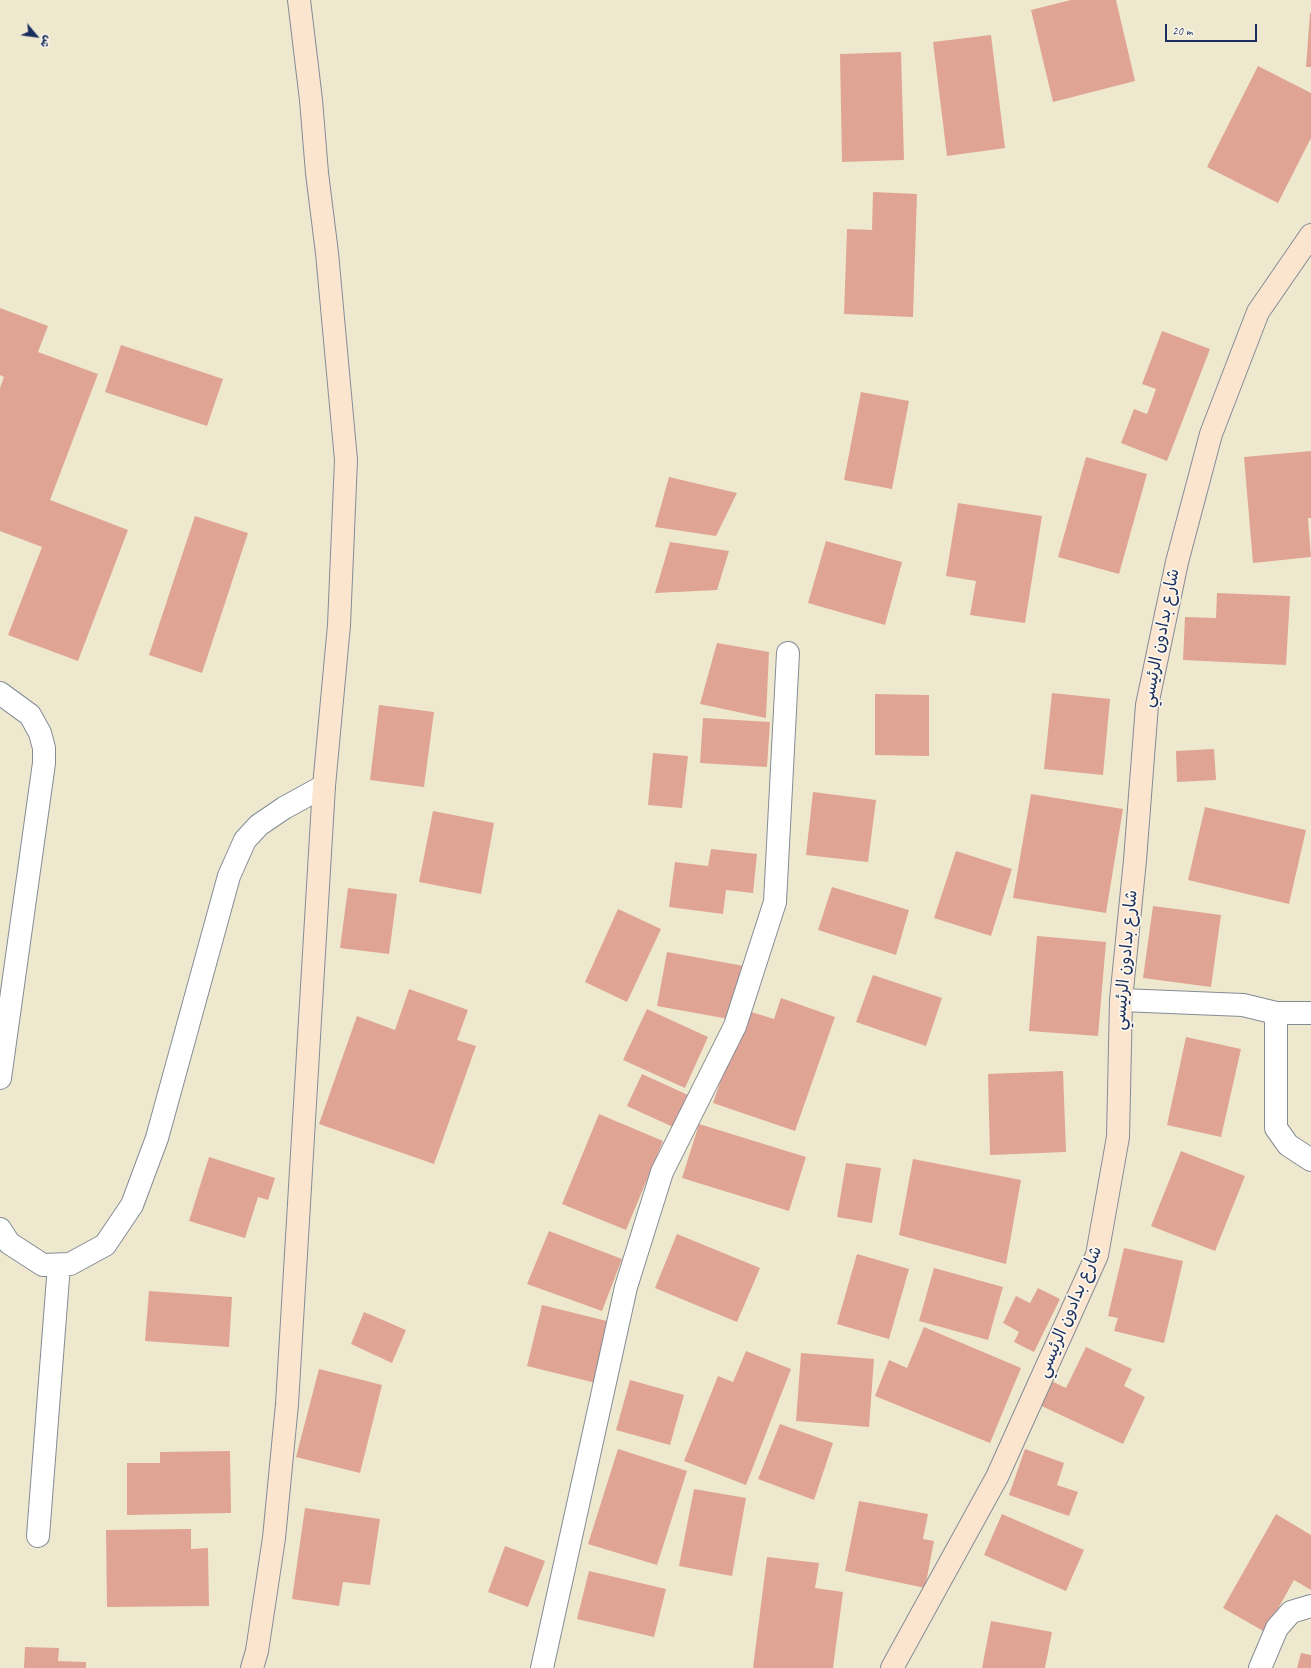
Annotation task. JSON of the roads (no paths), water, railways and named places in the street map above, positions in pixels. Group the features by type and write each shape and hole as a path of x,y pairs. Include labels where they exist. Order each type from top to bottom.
{"main road":[{"path":"252,1668 257,1651 274,1538 287,1404 324,786 339,625 346,460 327,253 299,0"},
{"name":"شارع بدادون الرئيسي","path":"892,1668 997,1477 1097,1255 1118,1137 1121,1000 1135,860 1147,704 1177,562 1212,434 1258,312 1311,235"}],"street":[{"path":"542,1668 626,1287 662,1172 735,1026 775,902 788,653"},
{"path":"0,693 30,715 40,733 44,748 44,763 0,1078"},
{"path":"0,1229 9,1243 42,1266 70,1264 105,1245 132,1205 157,1138 229,876 245,840 259,824 324,786"},
{"path":"1121,1000 1243,1005 1276,1013 1311,1013"},
{"path":"1276,1013 1276,1128 1288,1145 1311,1160"},
{"path":"38,1536 59,1265"},
{"path":"1260,1668 1277,1628 1290,1612 1311,1606"}]}
